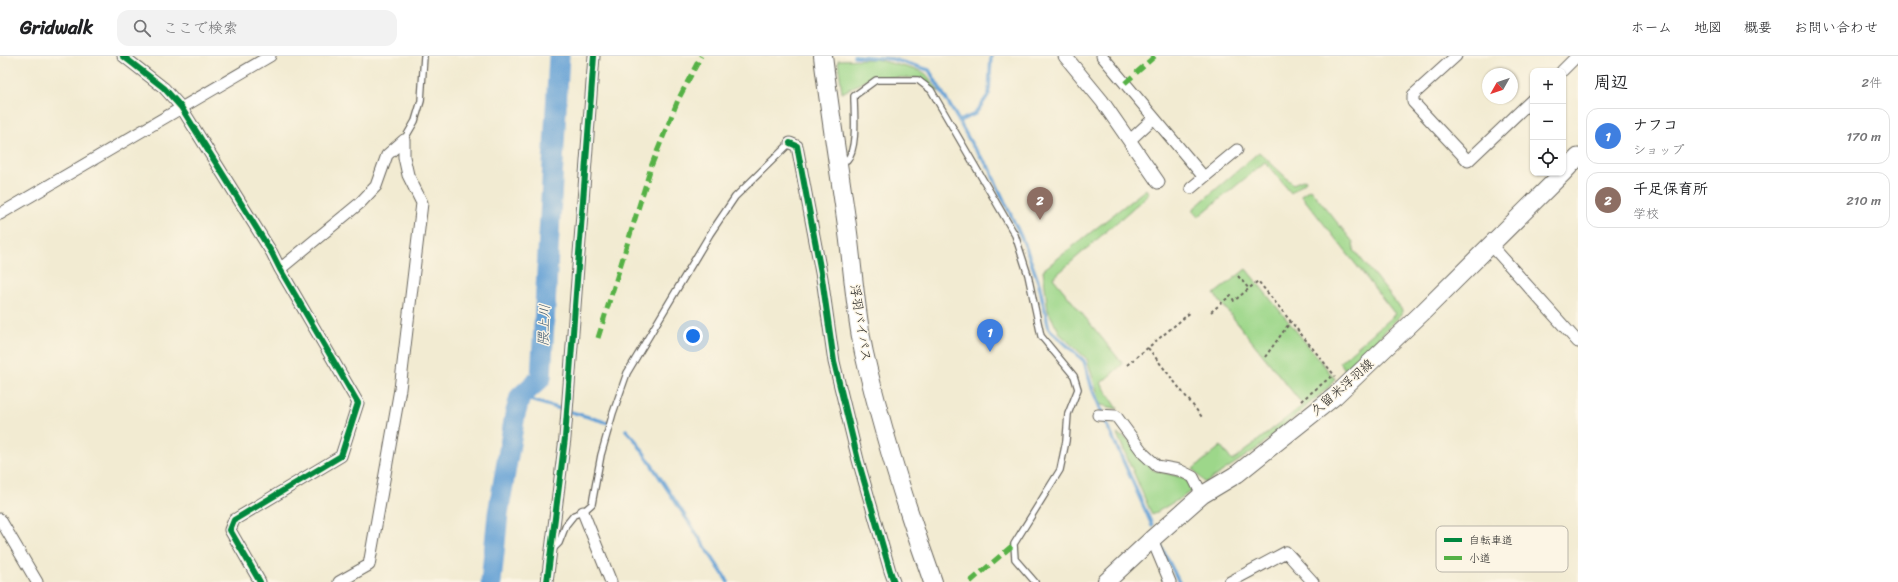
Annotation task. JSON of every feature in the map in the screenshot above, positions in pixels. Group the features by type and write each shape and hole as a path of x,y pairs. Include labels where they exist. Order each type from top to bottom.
{"highway":[{"name":"浮羽バイパス","path":"823,56 864,352 891,459 906,507 933,582"}],"main road":[{"name":"久留米浮羽線","path":"1566,170 1578,157"},
{"name":"久留米浮羽線","path":"1106,582 1202,495 1237,474 1335,396 1560,176"}],"street":[{"path":"123,56 164,88 181,107 272,253 358,403 341,456 234,520 230,530 260,582"},
{"path":"0,214 270,56"},
{"path":"547,582 552,551 567,416 594,56"},
{"path":"1065,56 1102,101 1158,182"},
{"path":"1102,56 1203,176"},
{"path":"1456,56 1413,95 1413,102 1468,161 1530,102"},
{"path":"1565,68 1575,59"},
{"path":"1129,141 1154,118"},
{"path":"280,269 360,203 376,186 386,155 404,140"},
{"path":"339,582 369,565 400,389 422,203 408,175 404,157 404,140"},
{"path":"790,144 797,146 822,278 834,362 852,437 894,582"},
{"path":"1191,188 1203,176 1237,150"},
{"path":"1491,245 1578,342"},
{"path":"1104,415 1116,416 1144,454 1157,466 1179,470 1193,477 1202,495"},
{"path":"583,512 610,582"},
{"path":"0,519 37,582"},
{"path":"1152,539 1170,582"},
{"path":"1230,582 1286,552 1313,582"}],"lane":[{"path":"404,140 416,121 421,101 424,56"},
{"path":"838,160 847,160 852,154 855,123 854,96 876,80 918,80 932,90 1015,235 1028,276 1041,336 1074,376 1078,389 1068,414 1066,440 1060,470 1014,544 1015,559 1035,582"},
{"path":"552,551 559,543 566,525 570,520 592,504 601,455 613,413 627,373 710,234 735,197 790,144"}],"path":[{"path":"1238,276 1249,289"},
{"path":"1211,312 1231,296 1234,301 1258,281 1336,378"},
{"path":"1127,365 1191,312"},
{"path":"1265,357 1291,321"},
{"path":"1148,348 1202,417"},
{"path":"1301,401 1333,375"}],"green space":[{"path":"875,59 921,71 926,74 939,92 916,78 872,77 842,93 838,60"},
{"path":"1259,152 1293,184 1305,179 1306,181 1291,193 1265,162 1198,217 1192,210"},
{"path":"1146,189 1149,194 1053,278 1123,364 1101,383 1118,409 1101,405 1087,359 1061,335 1048,311 1043,270"},
{"path":"1310,189 1353,242 1354,250 1402,310 1402,314 1346,371 1340,362 1395,314 1301,195"},
{"path":"1246,269 1335,379 1329,387 1258,448 1205,483 1193,469 1221,446 1232,461 1303,405 1214,294"},
{"path":"1117,434 1127,439 1153,470 1185,478 1194,490 1152,515"}],"waterway":[{"name":"隈上川","path":"491,582 498,514 515,415 520,397 541,378 559,56"},
{"path":"854,56 892,59 929,70 959,121"},
{"path":"991,56 989,94 975,114 959,121 972,145 991,170 1025,245 1039,284 1049,329 1084,361 1092,388 1108,427 1152,525"},
{"path":"520,397 609,423"},
{"path":"626,430 636,441 728,582"},
{"path":"1158,540 1179,582"}],"marked path":[{"path":"598,338 652,164 678,100 701,56"},
{"path":"1125,83 1155,56"},
{"path":"970,582 1014,544"}],"cycle path":[{"path":"123,56 164,88 181,107 272,253 358,403 341,456 234,520 230,530 260,582"},
{"path":"547,582 565,438 594,56"},
{"path":"790,143 797,146 822,278 834,362 858,460 894,582"}],"place":[{"name":"千足保育所","path":"1040,220"},
{"name":"ナフコ","path":"990,352"}]}
